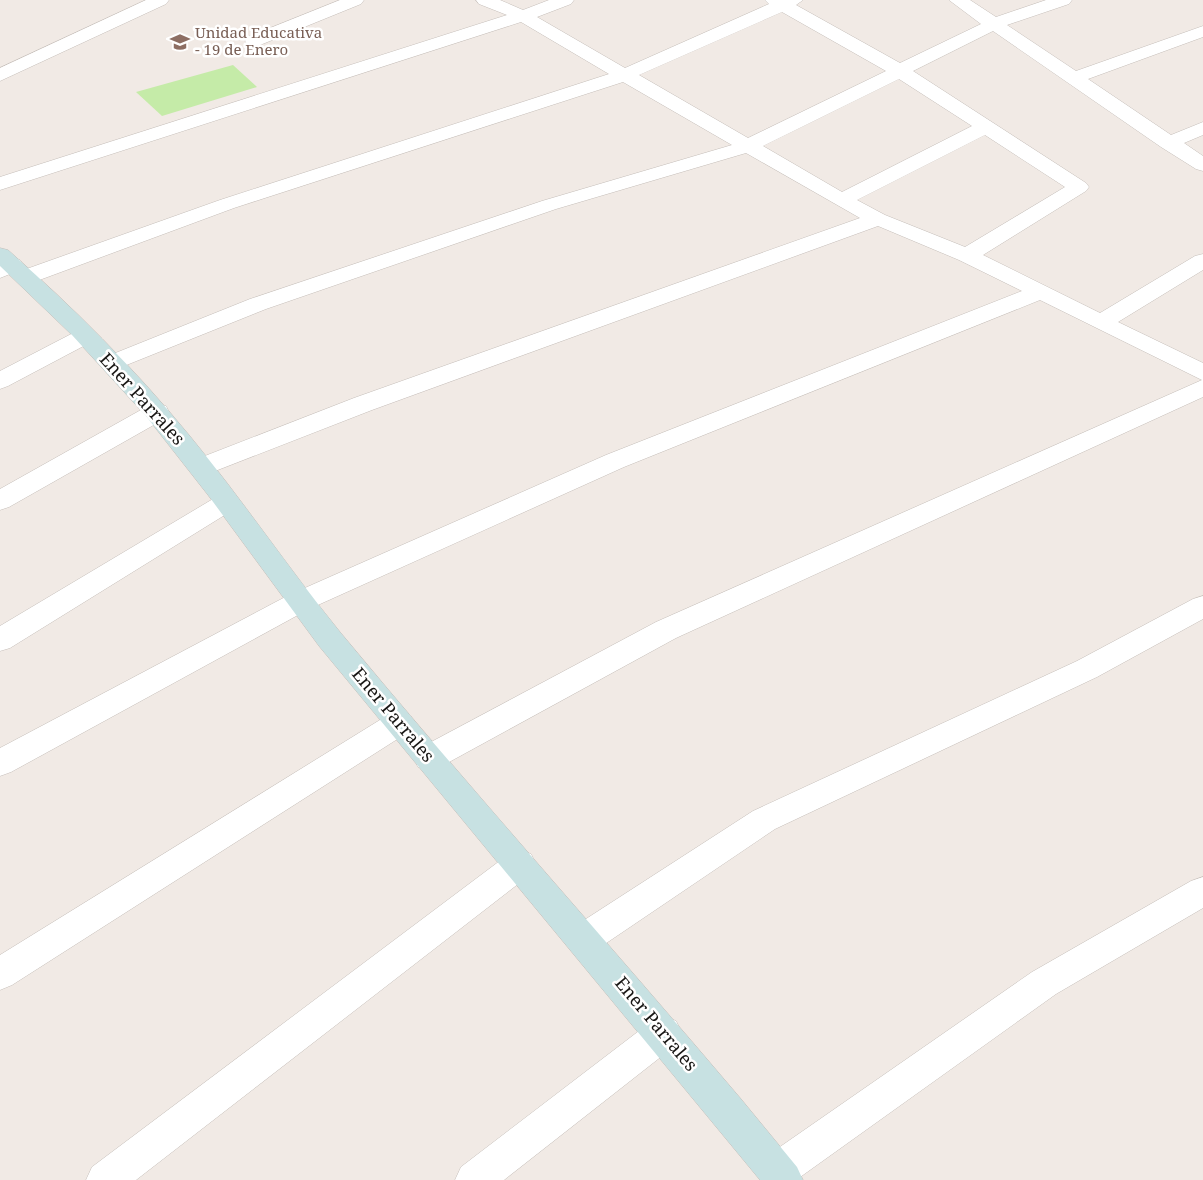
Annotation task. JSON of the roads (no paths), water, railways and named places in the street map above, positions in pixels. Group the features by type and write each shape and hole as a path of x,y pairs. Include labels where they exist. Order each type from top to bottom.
{"street":[{"path":"0,75 160,0"},
{"path":"254,41 355,0"},
{"path":"485,0 523,16 746,147 841,200 878,219 967,255 1103,321 1203,373"},
{"path":"0,184 523,16 565,0"},
{"path":"958,0 1203,165"},
{"path":"111,363 277,297 549,205 746,147 994,24 1063,0"},
{"path":"9,267 227,204 624,75 784,2 898,70 1079,187 967,255"},
{"path":"1075,78 1203,31"},
{"path":"841,200 986,127"},
{"path":"1168,142 1203,128"},
{"path":"202,467 363,404 878,219"},
{"path":"1103,321 1203,261"},
{"name":"Ener Parrales","path":"9,267 85,336 157,412 202,467 299,602 399,723 664,1033 780,1176"},
{"path":"0,763 299,602 616,461 1040,292"},
{"path":"0,381 85,336"},
{"path":"429,758 666,630 1203,388"},
{"path":"0,500 157,412"},
{"path":"0,640 227,502"},
{"path":"584,939 764,820 1088,668 1203,606"},
{"path":"0,974 399,723"},
{"path":"105,1180 520,864"},
{"path":"780,1176 1044,983 1203,891"},
{"path":"474,1180 664,1033"}],"place":[{"name":"Unidad Educativa - 19 de Enero","path":"180,42"}]}
